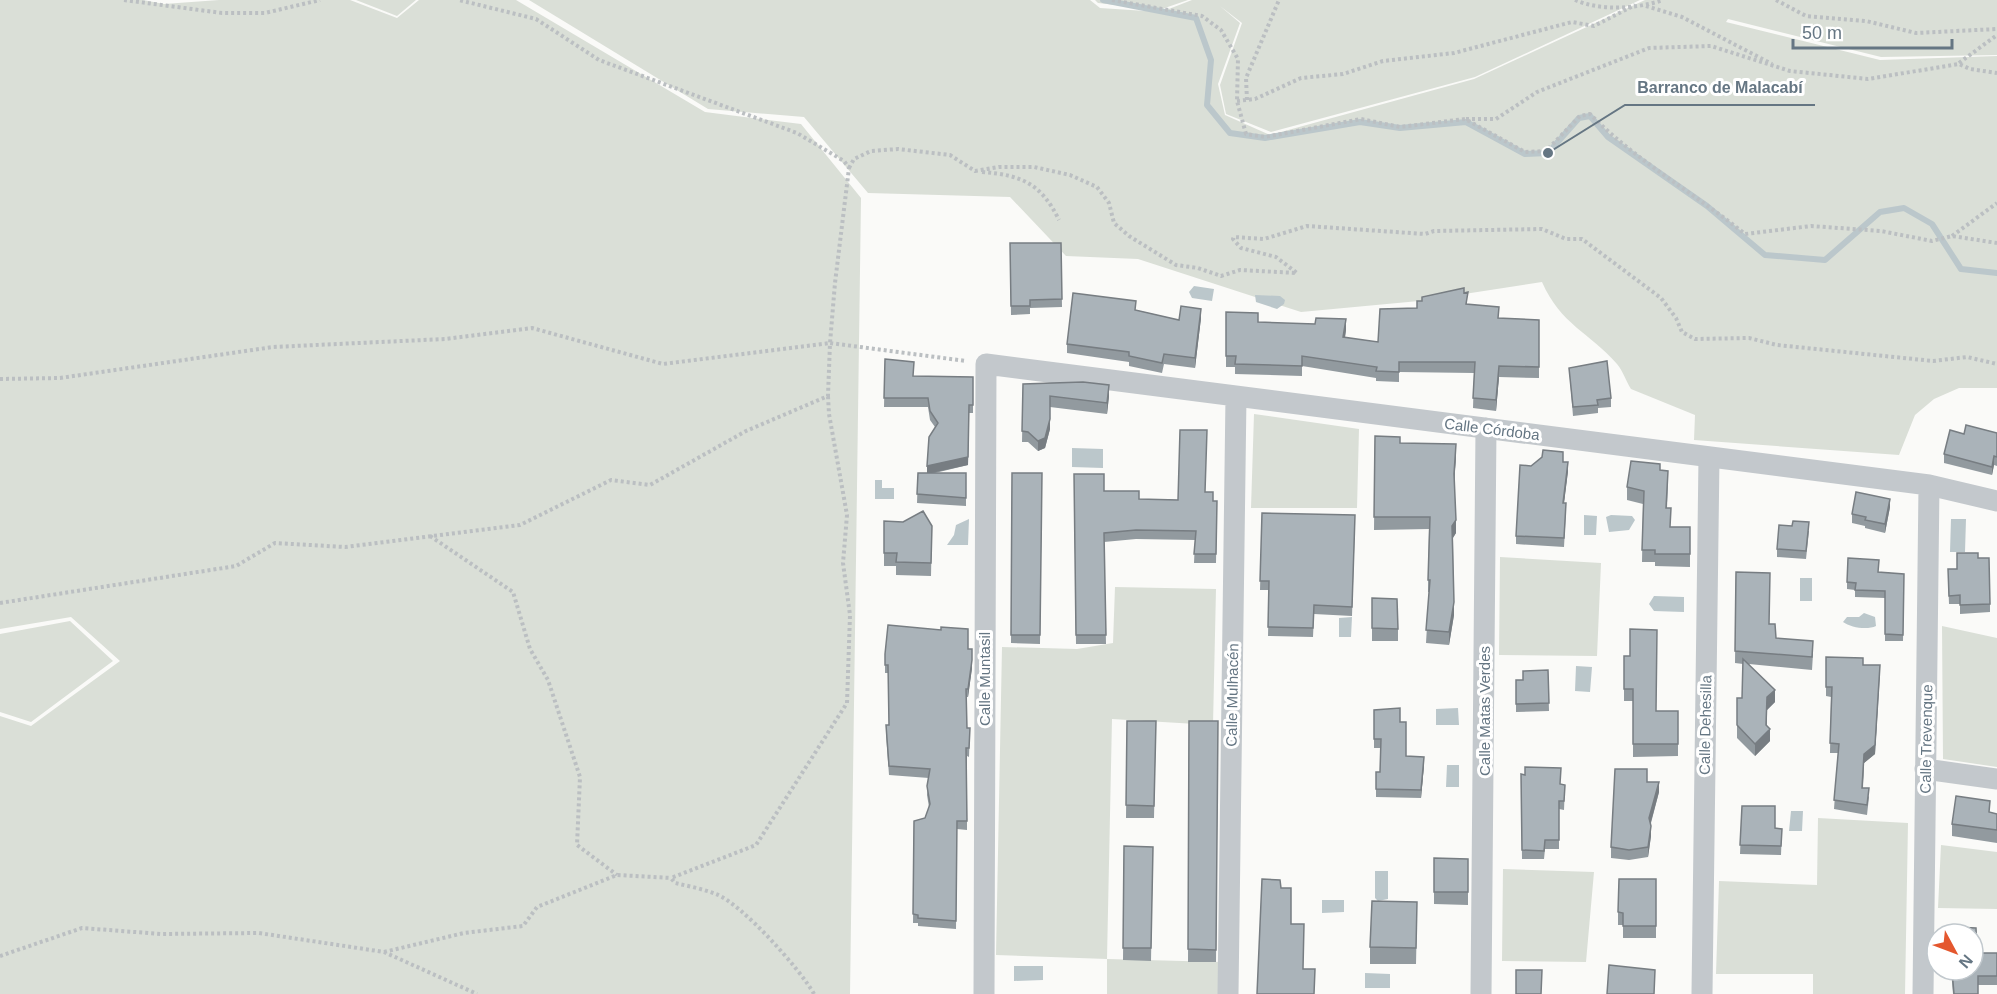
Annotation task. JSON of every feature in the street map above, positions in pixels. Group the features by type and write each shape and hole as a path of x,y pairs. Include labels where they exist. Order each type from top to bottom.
{"street":[{"name":"Calle Córdoba","path":"986,364 1929,485 1997,501"},
{"name":"Calle Muntasil","path":"984,994 986,364"},
{"name":"Calle Mulhacén","path":"1228,994 1236,396"},
{"name":"Calle Matas Verdes","path":"1481,994 1486,428"},
{"name":"Calle Dehesilla","path":"1702,994 1709,457"},
{"name":"Calle Trevenque","path":"1923,994 1929,485"},
{"path":"1925,769 1997,779"}],"path":[{"path":"124,0 222,13 265,13 320,0"},
{"path":"459,0 536,19 599,60 797,133 844,161 849,168"},
{"path":"1112,0 1202,16 1221,30 1238,59 1237,101 1246,134 1265,136 1361,119 1400,127 1465,119 1496,119 1537,92 1649,48 1711,46 1781,69 1868,79 1959,64 1997,35"},
{"path":"1246,100 1246,78 1279,0"},
{"path":"1575,0 1590,6 1646,6 1682,17 1781,69"},
{"path":"1646,6 1663,0"},
{"path":"1776,0 1806,16 1866,21 1916,33 1997,29"},
{"path":"1237,101 1255,99 1301,78 1343,74 1383,61 1454,53 1572,22 1594,26 1635,5"},
{"path":"1959,64 1970,69 1997,73"},
{"path":"1465,119 1525,152 1536,152 1546,151 1580,116 1590,114 1611,136 1703,201 1745,234 1811,226 1881,231 1932,241 1952,236 1997,203"},
{"path":"384,952 464,933 523,926 537,907 617,875 671,878 756,845 847,703 850,615 843,563 847,515 828,414 828,396 835,283 849,168 854,159 871,151 898,149 950,155 975,171 1016,177 1041,190 1059,220"},
{"path":"975,171 999,167 1034,167 1070,175 1097,188 1109,203 1114,223 1129,236 1176,265 1198,268 1221,276 1240,270 1297,273 1276,257 1241,248 1233,239 1234,237 1264,239 1307,226 1425,234 1434,231 1542,230 1566,238 1582,239 1617,263 1635,280 1661,298 1676,318 1682,332 1695,339 1749,338 1777,345 1933,362 1967,357 1997,364"},
{"path":"1952,236 1997,243"},
{"path":"0,379 60,378 273,347 445,339 532,328 663,364 830,343 986,364"},
{"path":"0,603 236,566 275,543 345,547 520,525 611,480 650,485 746,431 828,396"},
{"path":"430,536 513,592 530,649 548,680 580,777 577,845 617,875"},
{"path":"671,878 675,883 718,894 754,923 808,982 814,994"},
{"path":"0,956 82,928 161,934 259,933 384,952 477,994"}],"shaded area":[{"path":"0,0 143,0 164,4 219,0 350,0 397,18 419,0 516,0 705,112 801,124 861,198 850,994 0,994 0,716 31,726 120,661 71,617 0,629"},
{"path":"356,0 416,0 397,16"},
{"path":"529,0 1090,0 1100,8 1161,12 1192,0 1640,0 1475,77 1271,132 1226,114 1220,85 1242,23 1220,6 1240,23 1218,84 1225,115 1270,135 1474,79 1645,0 1997,0 1997,55 1881,57 1728,19 1726,22 1880,60 1997,56 1997,388 1959,388 1934,399 1915,415 1899,455 1694,440 1695,415 1631,389 1617,364 1567,318 1550,297 1542,282 1419,301 1301,312 1138,259 1066,256 1010,197 868,193 804,117 708,109"},
{"path":"1095,0 1188,0 1159,10 1098,3"},
{"path":"1194,286 1214,289 1212,301 1192,298 1189,292"},
{"path":"1255,295 1280,296 1285,300 1284,304 1277,309 1256,302"},
{"path":"1254,414 1359,429 1357,508 1251,508"},
{"path":"1072,448 1103,449 1103,468 1072,467"},
{"path":"875,480 882,480 882,488 894,488 894,499 875,499"},
{"path":"1584,515 1597,516 1596,535 1584,535"},
{"path":"1611,515 1632,516 1635,520 1629,530 1609,532 1606,517"},
{"path":"969,519 968,545 947,545 954,535 956,525"},
{"path":"1951,519 1966,519 1965,552 1950,552"},
{"path":"1500,557 1601,563 1597,656 1499,655"},
{"path":"1800,578 1812,578 1812,601 1800,601"},
{"path":"1115,587 1216,589 1213,725 1112,719 1107,959 996,955 1002,647 1077,649 1113,643"},
{"path":"1654,596 1684,597 1684,612 1654,611 1649,604"},
{"path":"1864,613 1875,617 1876,626 1860,628 1843,622 1847,617 1859,617"},
{"path":"1352,617 1351,637 1339,637 1339,618"},
{"path":"70,621 113,661 31,722 0,712 0,634"},
{"path":"1942,626 1997,638 1997,767 1943,759"},
{"path":"1576,666 1592,667 1590,692 1575,691"},
{"path":"1458,708 1459,725 1436,725 1436,709"},
{"path":"1447,765 1459,765 1459,787 1446,787"},
{"path":"1791,811 1803,811 1802,831 1789,831"},
{"path":"1818,818 1908,823 1905,994 1813,994 1813,974 1716,974 1719,881 1817,885"},
{"path":"1941,845 1997,852 1997,909 1938,908"},
{"path":"1503,869 1594,872 1586,962 1502,961"},
{"path":"1375,871 1388,871 1388,899 1378,901 1375,898"},
{"path":"1322,900 1344,900 1344,912 1322,913"},
{"path":"1107,959 1221,962 1221,994 1107,994"},
{"path":"1014,966 1043,966 1043,980 1014,981"},
{"path":"1365,973 1390,974 1390,988 1365,988"}],"building":[{"path":"1010,243 1061,243 1062,299 1030,300 1030,306 1011,306"},
{"path":"1464,288 1464,293 1468,292 1466,304 1499,307 1498,318 1539,320 1539,367 1499,366 1496,400 1473,398 1475,362 1399,362 1399,372 1376,371 1377,367 1302,356 1302,366 1235,364 1236,356 1226,356 1226,312 1258,313 1258,322 1315,324 1316,318 1346,319 1343,337 1378,342 1380,309 1417,308 1417,301 1422,301 1422,297"},
{"path":"1073,293 1136,301 1135,310 1179,320 1181,306 1201,309 1195,358 1164,354 1162,363 1129,356 1129,352 1067,344"},
{"path":"885,359 914,362 913,376 973,377 973,405 969,405 968,457 927,466 929,437 938,423 930,411 928,398 884,398"},
{"path":"1607,361 1611,398 1597,400 1598,405 1573,407 1569,368"},
{"path":"1083,382 1109,385 1107,403 1050,396 1050,419 1045,438 1038,441 1028,432 1022,431 1023,384"},
{"path":"1966,425 1997,433 1997,457 1994,456 1992,467 1944,454 1950,430 1964,434"},
{"path":"1180,430 1207,430 1205,492 1213,492 1213,501 1217,501 1216,554 1194,554 1196,531 1136,530 1104,533 1106,635 1076,635 1074,474 1104,474 1104,491 1139,491 1139,499 1178,500"},
{"path":"1375,436 1400,437 1400,443 1456,444 1454,474 1456,520 1452,526 1454,602 1449,632 1426,630 1430,580 1428,580 1430,517 1374,517"},
{"path":"1543,450 1563,452 1563,462 1568,462 1563,503 1566,503 1564,538 1516,536 1520,465 1531,466 1542,457"},
{"path":"1631,461 1660,464 1660,470 1668,471 1666,508 1671,508 1670,527 1690,527 1690,554 1655,554 1655,550 1642,550 1644,491 1627,487"},
{"path":"918,473 966,473 966,498 917,494"},
{"path":"1012,473 1042,473 1040,635 1011,635"},
{"path":"1856,492 1890,499 1885,524 1865,520 1866,517 1852,514"},
{"path":"923,511 932,526 931,563 896,562 897,553 884,553 884,521 903,522"},
{"path":"1262,513 1355,515 1352,607 1314,605 1313,628 1268,627 1269,581 1260,581"},
{"path":"1793,521 1809,522 1806,551 1777,549 1779,525 1792,526"},
{"path":"1957,553 1978,553 1978,558 1989,558 1990,604 1960,605 1960,595 1949,596 1948,569 1957,569"},
{"path":"1848,558 1879,560 1878,572 1904,574 1903,635 1885,634 1885,591 1855,590 1856,583 1847,582"},
{"path":"1736,572 1770,573 1769,624 1775,624 1776,638 1813,641 1812,657 1735,651"},
{"path":"1372,598 1397,599 1398,629 1372,628"},
{"path":"888,625 941,630 941,627 968,629 968,649 972,649 972,660 968,689 966,689 967,728 970,728 969,748 966,748 967,821 957,821 956,921 918,918 918,915 913,914 914,821 925,818 930,804 927,786 930,769 889,766 886,725 889,725 888,665 885,665"},
{"path":"1630,629 1657,630 1656,711 1678,711 1678,744 1633,744 1633,689 1624,689 1624,656 1630,656"},
{"path":"1826,657 1863,658 1863,665 1880,665 1875,745 1864,754 1862,788 1869,788 1867,805 1834,800 1839,744 1830,743 1832,687 1826,687"},
{"path":"1743,659 1775,690 1767,697 1766,725 1770,729 1755,744 1737,725 1737,698 1742,698"},
{"path":"1548,670 1549,703 1516,704 1516,680 1523,680 1523,671"},
{"path":"1400,708 1400,722 1406,722 1406,756 1424,757 1421,790 1376,789 1376,772 1380,772 1381,739 1374,739 1374,710"},
{"path":"1127,721 1156,721 1154,806 1126,805"},
{"path":"1189,721 1218,721 1216,950 1188,949"},
{"path":"1525,767 1561,768 1560,784 1565,785 1564,801 1559,801 1559,840 1545,840 1544,851 1522,850 1521,774 1525,775"},
{"path":"1615,769 1647,769 1647,782 1659,782 1649,818 1651,826 1648,847 1629,850 1611,847"},
{"path":"1956,796 1990,801 1989,812 1997,814 1997,830 1952,824"},
{"path":"1742,806 1775,806 1775,828 1782,829 1781,846 1740,845"},
{"path":"1124,846 1153,847 1151,948 1123,948"},
{"path":"1434,858 1468,859 1468,892 1434,892"},
{"path":"1262,879 1280,880 1281,888 1291,888 1291,924 1304,924 1303,969 1315,969 1314,994 1257,994"},
{"path":"1619,879 1656,879 1656,926 1623,926 1623,913 1618,912"},
{"path":"1372,901 1417,902 1416,948 1370,947"},
{"path":"1985,953 1997,953 1997,976 1985,976"},
{"path":"1609,965 1655,970 1654,994 1607,994"},
{"path":"1516,970 1542,970 1541,994 1516,994"},
{"path":"1953,982 1978,982 1978,994 1954,994"}],"waterway":[{"path":"1103,0 1196,18 1211,60 1207,105 1230,133 1265,138 1360,122 1400,128 1466,122 1525,154 1548,153 1579,118 1590,116 1608,137 1707,206 1765,255 1825,260 1880,212 1904,208 1932,224 1961,269 1997,273"}],"place":[{"name":"Barranco de Malacabí","path":"1548,153"}]}
